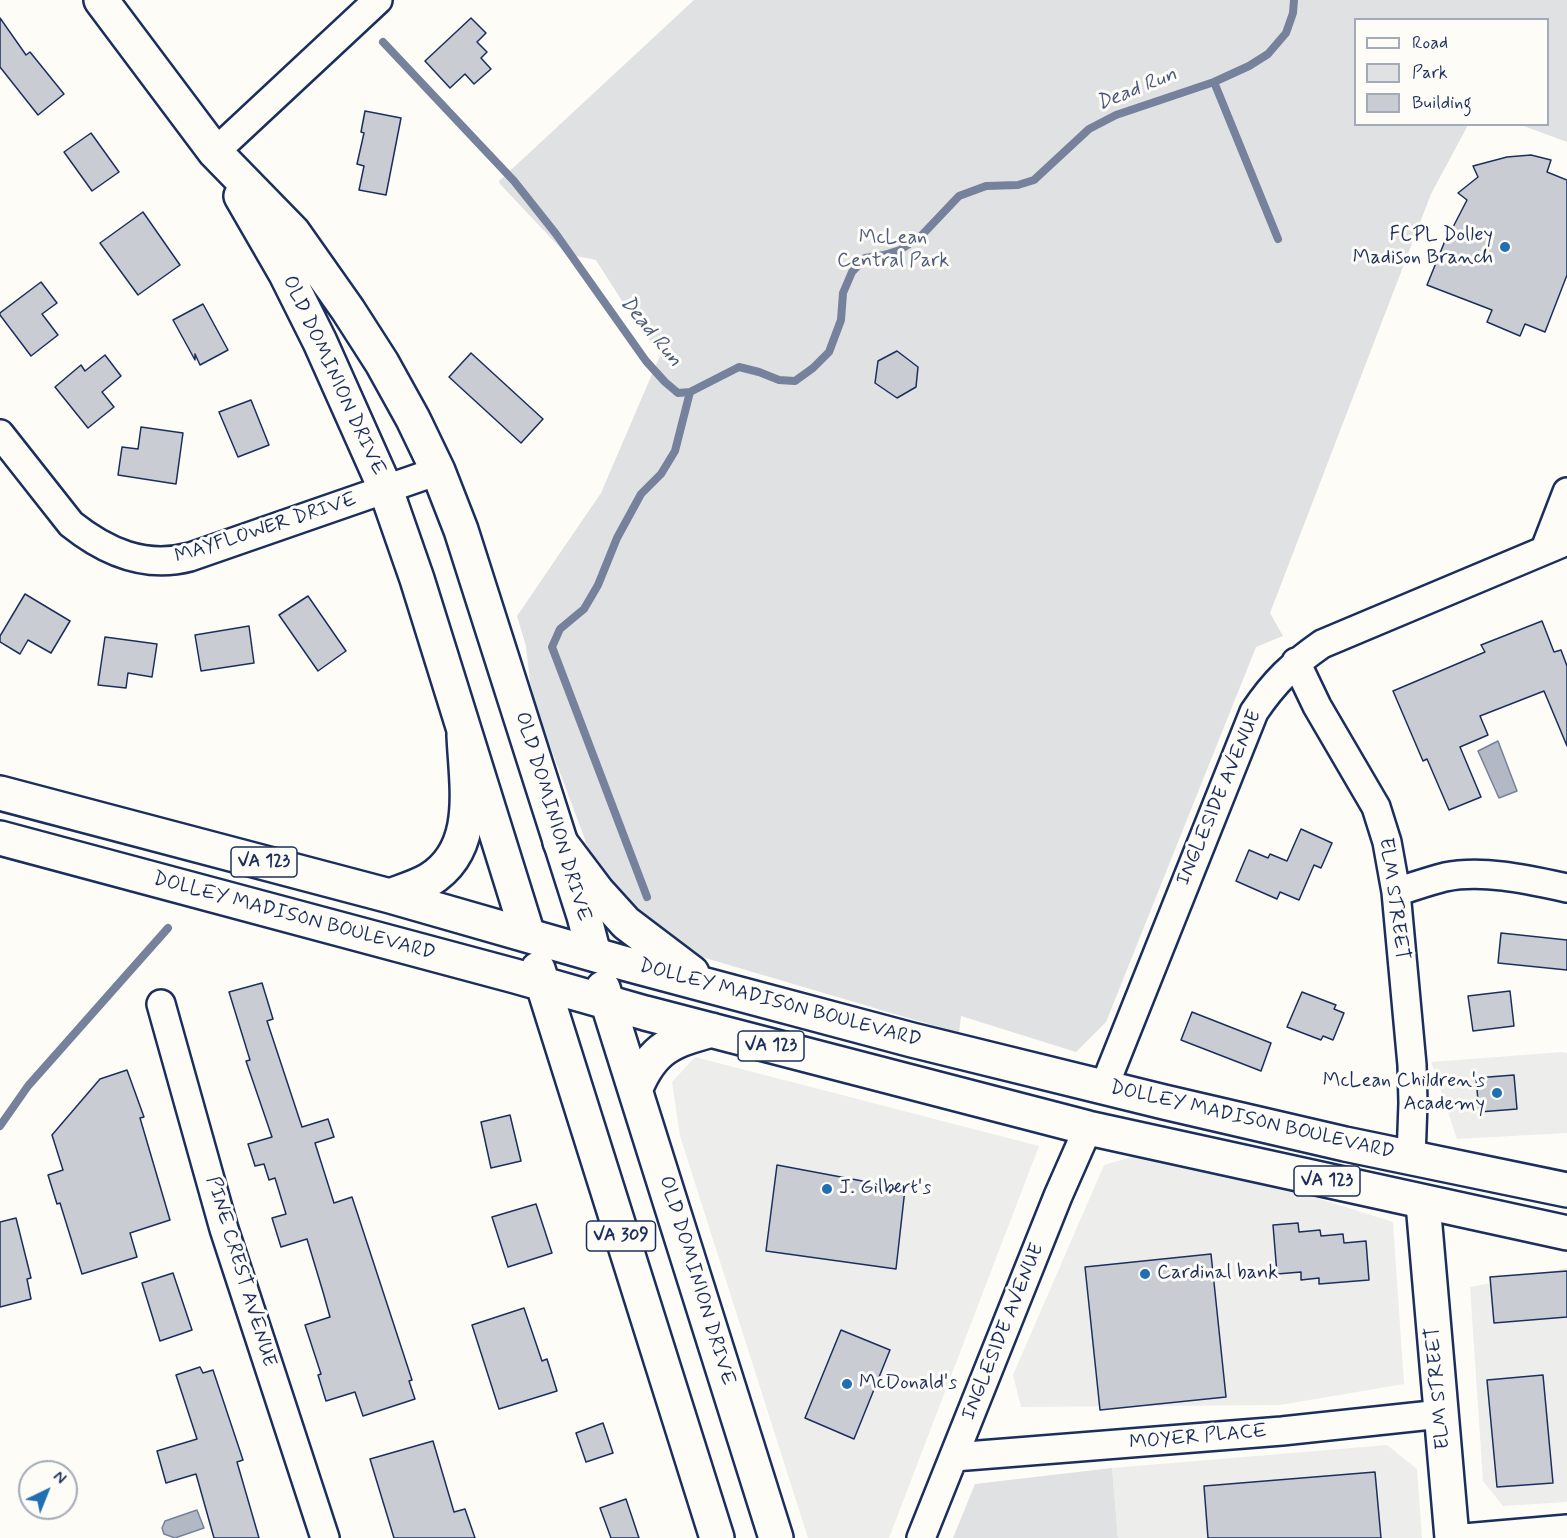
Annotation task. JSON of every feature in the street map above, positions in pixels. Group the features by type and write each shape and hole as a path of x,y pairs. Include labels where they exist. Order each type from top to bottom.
{"main road":[{"name":"OLD DOMINION DRIVE","path":"101,0 215,152 303,307 386,490 417,579 717,1538"},
{"name":"OLD DOMINION DRIVE","path":"215,152 293,232 348,310 398,391 438,471 484,598 560,842 607,1003 636,1088 776,1538"},
{"path":"390,896 417,886 436,875 459,849 467,816 464,735"},
{"name":"DOLLEY MADISON BOULEVARD","path":"0,793 390,896 912,1040 1164,1102 1411,1158 1567,1190"},
{"name":"DOLLEY MADISON BOULEVARD","path":"0,838 607,1003 1088,1128 1567,1233"},
{"path":"560,842 597,891 626,923 708,985"},
{"path":"636,1088 645,1069 661,1049 684,1038 712,1030"},
{"path":"988,1102 1076,1100 1096,1096 1104,1087"},
{"path":"1088,1128 1093,1121 1112,1110 1164,1102"},
{"name":"ELM STREET","path":"1423,1203 1452,1538"}],"street":[{"path":"215,152 378,0"},
{"name":"MAYFLOWER DRIVE","path":"0,434 59,512 71,524 114,552 145,560 174,561 190,557 438,471"},
{"path":"1556,545 1567,492"},
{"name":"INGLESIDE AVENUE","path":"1104,1087 1254,712 1272,685 1296,662 1322,644 1556,545"},
{"name":"ELM STREET","path":"1296,662 1317,706 1376,807 1387,842 1396,892 1413,1075 1411,1158"},
{"path":"1396,892 1447,877 1475,874 1530,880 1567,888"},
{"name":"PINE CREST AVENUE","path":"161,1004 224,1228 325,1538"},
{"name":"INGLESIDE AVENUE","path":"921,1538 1058,1196 1088,1128"},
{"name":"MOYER PLACE","path":"954,1457 1282,1431 1441,1414"},
{"path":"1464,1538 1567,1529"}],"shaded area":[{"path":"1498,741 1517,791 1499,798 1478,751"},
{"path":"1567,1053 1567,1133 1457,1139 1431,1062"},
{"path":"695,1057 1039,1146 889,1538 808,1538 680,1136 672,1082"},
{"path":"1138,1155 1228,1170 1393,1222 1404,1384 1280,1405 1021,1407 1013,1375 1104,1165"},
{"path":"1567,1268 1567,1502 1503,1506 1483,1481 1470,1287"},
{"path":"1387,1445 1417,1469 1422,1538 1118,1538 1112,1468"},
{"path":"197,1510 204,1528 175,1538 164,1534 162,1528 165,1521"}],"green space":[{"name":"McLean Central Park","path":"694,0 1567,0 1567,142 1524,126 1549,126 1549,18 1354,18 1354,126 1467,126 1431,194 1270,613 1283,636 1256,647 1106,1022 1076,1052 961,1016 959,1033 702,957 665,932 639,925 604,899 587,845 537,711 530,682 526,646 517,616 601,493 662,351 643,334 596,260 566,254 499,181"},
{"path":"1112,1468 1118,1538 953,1538 975,1484"}],"building":[{"path":"0,18 26,55 30,52 64,94 38,115 0,67"},
{"path":"471,18 486,33 477,42 487,52 481,58 491,69 474,84 465,74 450,88 425,61"},
{"path":"365,111 401,118 386,195 359,190 364,166 357,164 364,133 361,132"},
{"path":"91,133 119,172 92,191 64,152"},
{"name":"FCPL Dolley Madison Branch","path":"1531,155 1551,160 1547,172 1567,180 1567,275 1545,332 1525,324 1520,336 1487,322 1492,310 1427,285 1449,231 1467,200 1458,193 1478,177 1473,166 1507,157"},
{"path":"143,212 180,265 138,295 100,243"},
{"path":"41,282 57,303 42,314 58,335 31,356 0,313"},
{"path":"203,304 228,350 200,365 173,320"},
{"path":"897,351 918,367 916,387 897,398 875,383 878,361"},
{"path":"471,353 543,419 521,443 449,377"},
{"path":"105,355 121,376 102,392 114,407 88,428 55,387 81,365 85,371"},
{"path":"251,400 269,445 238,457 219,412"},
{"path":"141,427 183,433 176,484 118,475 122,447 138,449"},
{"path":"25,594 70,621 51,653 28,640 20,654 0,642 0,636"},
{"path":"308,596 346,651 318,671 279,615"},
{"path":"1542,621 1554,652 1561,650 1567,666 1567,746 1544,691 1480,716 1488,735 1460,747 1481,797 1449,810 1427,759 1423,761 1393,691 1485,652 1481,645"},
{"path":"249,626 254,663 201,671 195,635"},
{"path":"105,637 157,644 152,677 128,673 126,688 98,685"},
{"path":"1301,829 1332,843 1321,868 1314,865 1299,900 1280,892 1277,899 1236,881 1249,850 1268,858 1270,854 1287,861"},
{"path":"1501,933 1567,940 1567,970 1498,963"},
{"path":"262,983 273,1019 267,1021 302,1127 328,1119 334,1137 315,1143 334,1203 352,1197 412,1380 409,1381 415,1399 363,1416 355,1392 326,1401 318,1375 321,1374 305,1325 330,1317 307,1239 281,1247 272,1218 286,1214 275,1178 269,1180 264,1164 255,1166 248,1144 272,1137 246,1061 250,1060 229,992"},
{"path":"1510,991 1514,1026 1473,1031 1468,996"},
{"path":"1302,992 1336,1005 1334,1009 1344,1013 1333,1040 1323,1036 1321,1040 1287,1027"},
{"path":"1192,1012 1271,1043 1261,1071 1181,1040"},
{"path":"127,1070 144,1117 140,1118 170,1220 130,1233 137,1257 82,1274 60,1203 57,1204 48,1175 63,1170 52,1135 100,1079"},
{"name":"McLean Children's Academy","path":"1514,1075 1517,1109 1479,1112 1476,1078"},
{"path":"510,1115 521,1161 491,1168 481,1122"},
{"path":"777,1165 905,1189 896,1269 766,1251"},
{"path":"536,1204 552,1253 508,1267 492,1217"},
{"path":"16,1218 31,1278 27,1279 31,1299 0,1307 0,1222"},
{"path":"1298,1223 1299,1232 1320,1230 1321,1236 1343,1234 1344,1243 1366,1241 1369,1280 1319,1284 1319,1278 1301,1280 1301,1272 1277,1274 1273,1225"},
{"path":"1211,1254 1226,1397 1100,1410 1085,1267"},
{"path":"1567,1271 1567,1317 1494,1323 1490,1277"},
{"path":"173,1273 192,1330 160,1341 142,1283"},
{"path":"524,1308 542,1361 547,1359 557,1391 499,1409 472,1325"},
{"name":"McDonald's","path":"841,1330 890,1350 854,1439 805,1418"},
{"path":"200,1367 203,1373 213,1370 243,1460 237,1462 259,1538 214,1538 196,1474 166,1483 157,1451 197,1439 176,1375"},
{"path":"1543,1375 1553,1483 1497,1487 1487,1380"},
{"path":"603,1423 613,1453 586,1462 576,1433"},
{"path":"433,1441 454,1512 465,1509 475,1538 394,1538 370,1459"},
{"path":"1375,1472 1381,1538 1208,1538 1204,1486"},
{"path":"626,1499 639,1538 611,1538 600,1508"}],"waterway":[{"name":"Dead Run","path":"383,42 514,181 556,234 646,361 678,393 690,392 739,367 779,380 795,381 829,352 841,320 843,293 852,272 865,258 900,250 921,236 959,196 986,186 1018,185 1034,180 1089,129 1116,115 1214,82 1249,66 1268,54 1286,33 1293,13 1294,0"},
{"path":"1214,82 1278,239"},
{"path":"647,897 552,647 560,629 584,609 598,585 617,538 641,494 661,474 675,451 690,392"},
{"path":"0,1126 28,1086 168,928"}],"place":[{"name":"FCPL Dolley Madison Branch","path":"1505,247"},
{"name":"McLean Children's Academy","path":"1497,1093"},
{"name":"J. Gilbert's","path":"827,1189"},
{"name":"Cardinal bank","path":"1145,1274"},
{"name":"McDonald's","path":"847,1384"}]}
